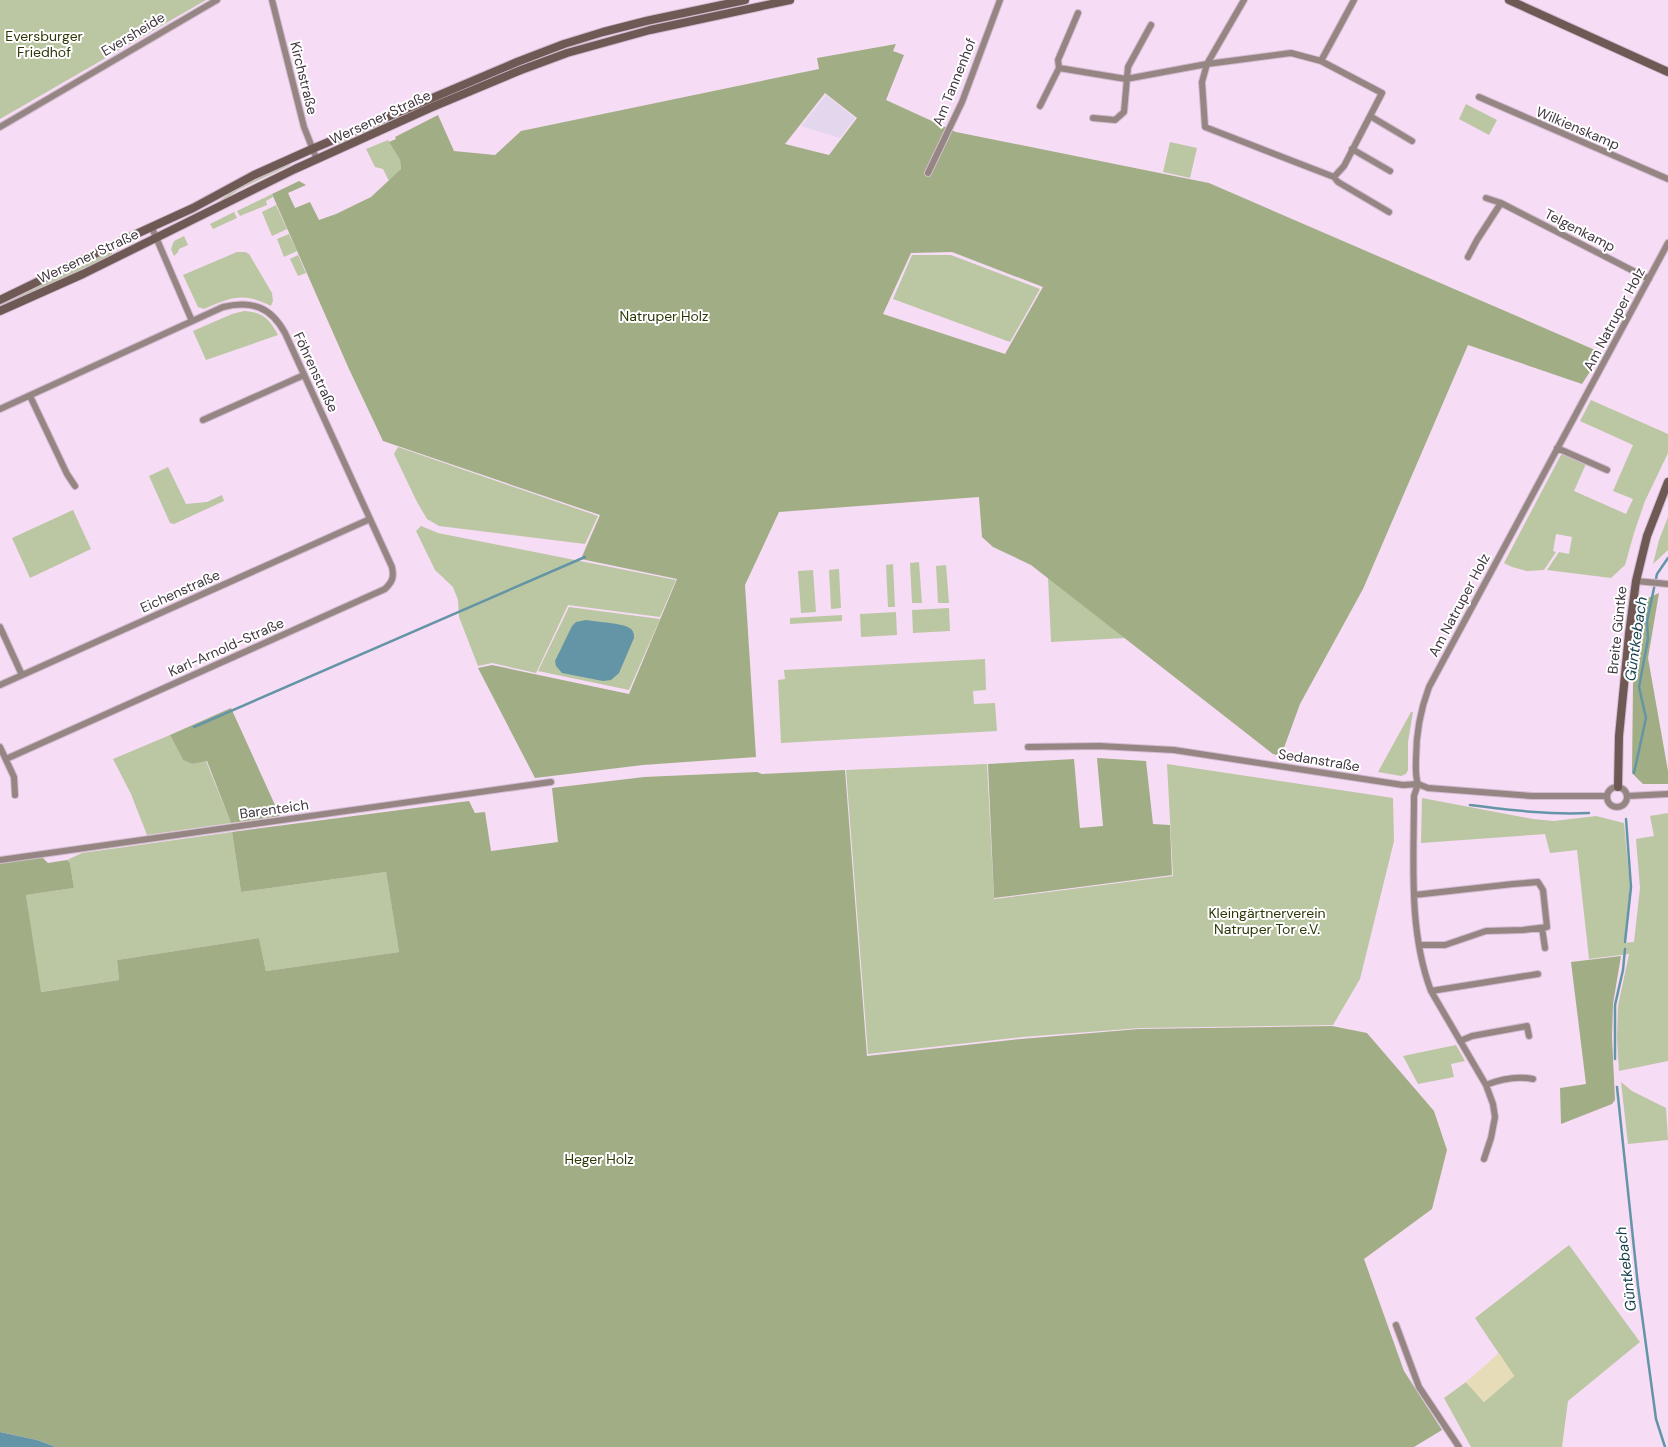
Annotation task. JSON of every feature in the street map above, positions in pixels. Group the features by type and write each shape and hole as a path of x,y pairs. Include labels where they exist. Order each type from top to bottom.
{"main road":[{"name":"Wersener Straße","path":"0,300 134,234 152,228 243,180 478,78 564,44 646,21 745,0"},
{"name":"Wersener Straße","path":"0,310 83,274 317,160 474,89 567,53 650,30 790,0"},
{"path":"1509,0 1668,72"},
{"name":"Breite Güntke","path":"1618,787 1619,736 1636,581 1647,536 1668,482"}],"street":[{"name":"Eversheide","path":"0,127 217,0"},
{"name":"Kirchstraße","path":"272,0 304,127 317,160"},
{"name":"Am Tannenhof","path":"928,173 962,102 1000,0"},
{"path":"1244,0 1207,64 1202,82 1205,127 1334,177 1338,182 1389,212"},
{"path":"1321,61 1354,0"},
{"path":"1040,106 1059,68 1058,60 1078,13"},
{"path":"1094,118 1115,120 1124,112 1128,67 1151,25"},
{"path":"1059,68 1126,79 1207,64 1291,53 1321,61 1382,93 1344,166 1334,177"},
{"name":"Wilkienskamp","path":"1479,97 1668,179"},
{"path":"1370,116 1412,141"},
{"path":"1352,149 1390,171"},
{"name":"Telgenkamp","path":"1486,198 1501,203 1649,279"},
{"path":"1468,257 1501,203"},
{"path":"152,228 192,321"},
{"name":"Am Natruper Holz","path":"1484,1159 1491,1138 1495,1117 1494,1104 1486,1085 1431,991 1425,975 1419,945 1414,895 1414,796 1418,784 1416,768 1418,724 1422,704 1428,688 1668,243"},
{"name":"Föhrenstraße","path":"0,409 223,307 236,304 248,304 274,316 280,325 370,519"},
{"path":"203,420 304,375"},
{"path":"30,396 67,474 75,486"},
{"path":"1557,448 1607,470"},
{"name":"Eichenstraße","path":"0,685 370,519"},
{"name":"Karl-Arnold-Straße","path":"6,759 385,589 392,582 392,566 370,519"},
{"path":"1636,581 1668,584"},
{"path":"0,627 22,675"},
{"name":"Sedanstraße","path":"1028,747 1099,746 1174,750 1395,784 1418,784 1428,788 1488,794 1532,796 1607,796"},
{"path":"0,747 14,777 15,795"},
{"name":"Barenteich","path":"0,860 551,782"},
{"path":"1618,787 1623,788 1627,796 1625,804 1618,808 1610,804 1607,796 1610,790 1618,787"},
{"path":"1627,796 1668,794"},
{"path":"1414,895 1538,882 1543,890 1547,927 1523,930 1486,931 1445,945 1419,945"},
{"path":"1542,928 1546,948"},
{"path":"1431,991 1538,974"},
{"path":"1460,1041 1472,1036 1527,1026 1529,1036"},
{"path":"1486,1085 1496,1081 1523,1077 1533,1079"},
{"path":"1396,1325 1419,1387 1459,1447"}],"shaded area":[{"path":"826,95 855,118 840,138 801,126"}],"green space":[{"name":"Eversburger Friedhof","path":"0,0 206,0 0,119"},
{"name":"Natruper Holz","path":"896,44 893,51 904,55 886,100 956,132 1209,183 1602,353 1582,384 1468,345 1363,589 1300,704 1281,756 1273,754 1031,565 993,547 982,537 979,497 779,512 745,585 756,757 643,765 535,778 478,668 492,665 629,694 677,579 581,559 600,515 383,441 349,369 272,194 299,181 306,185 288,193 295,208 310,202 319,220 336,214 371,197 401,169 400,160 389,142 396,139 395,137 438,115 454,151 495,155 521,131 819,69 817,58","holes":["825,93 857,118 829,155 785,144","952,252 1043,287 1005,354 883,314 911,253"]},
{"path":"466,86 467,88 340,146 338,142"},
{"path":"1466,104 1497,120 1489,135 1459,119"},
{"path":"388,140 400,160 401,169 389,181 383,169 375,167 366,149"},
{"path":"1170,142 1197,148 1190,178 1163,172"},
{"path":"289,163 290,165 238,190 219,203 218,202 237,188"},
{"path":"272,194 273,197 266,201 267,205 240,216 237,211"},
{"path":"276,205 287,229 272,236 262,212"},
{"path":"234,212 237,218 213,229 210,224"},
{"path":"289,234 297,251 284,257 277,239"},
{"path":"184,236 188,245 179,249 174,256 171,249 174,241"},
{"path":"111,250 113,256 0,307 0,304"},
{"path":"237,252 245,252 249,254 272,293 273,301 271,306 253,299 238,298 230,299 204,309 198,307 183,275"},
{"path":"298,255 306,273 298,276 290,259"},
{"path":"912,255 951,255 1040,289 1010,342 893,299"},
{"path":"244,311 256,313 265,317 278,335 206,360 193,331 232,314"},
{"path":"1591,400 1668,434 1668,453 1645,501 1625,565 1611,578 1547,570 1559,552 1569,554 1572,537 1556,534 1553,551 1556,552 1544,570 1527,571 1504,563 1562,453 1586,464 1574,491 1626,514 1633,499 1613,491 1633,445 1580,421"},
{"path":"398,447 598,516 585,544 439,526 427,519 417,502 394,454"},
{"path":"168,467 186,504 207,502 222,495 224,501 174,524 170,523 149,476"},
{"path":"73,510 91,549 30,578 12,538"},
{"path":"1668,517 1668,550 1653,564 1659,540"},
{"path":"421,526 438,533 676,580 660,617 568,605 536,673 492,663 478,666 459,617 458,600 453,587 435,570 416,531"},
{"path":"919,562 922,603 912,603 910,563"},
{"path":"893,564 895,607 888,607 886,565"},
{"path":"946,565 949,603 938,603 936,566"},
{"path":"839,569 841,608 831,609 829,570"},
{"path":"813,570 816,612 801,613 798,571"},
{"path":"1048,577 1125,638 1051,642"},
{"path":"1659,593 1648,658 1668,771 1668,784 1643,784 1632,773 1633,684 1646,599"},
{"path":"569,607 660,619 629,690 538,671"},
{"path":"949,608 950,631 913,633 912,610"},
{"path":"896,612 897,635 861,637 860,614"},
{"path":"842,615 842,621 790,624 790,618"},
{"path":"985,659 986,690 973,691 974,704 995,703 997,731 781,743 778,680 785,679 784,670"},
{"path":"231,708 280,816 231,823 207,761 192,764 183,760 170,735"},
{"path":"1411,712 1413,712 1408,742 1408,770 1406,774 1401,776 1378,772"},
{"path":"170,735 183,760 192,764 206,761 231,823 147,835 131,794 113,759"},
{"path":"1097,758 1146,761 1153,824 1170,825 1172,875 994,898 988,764 1074,759 1080,828 1103,826"},
{"name":"Kleingärtnerverein Natruper Tor e.V.","path":"987,764 994,899 1173,876 1167,764 1393,798 1394,841 1360,979 1333,1025 1141,1028 1022,1037 868,1054 846,770"},
{"name":"Heger Holz","path":"845,770 867,1056 1021,1039 1139,1029 1332,1026 1367,1033 1434,1111 1447,1150 1432,1209 1364,1259 1404,1371 1442,1430 1414,1447 56,1447 37,1440 0,1432 0,863 42,857 48,863 67,860 70,863 74,888 26,895 41,992 119,980 117,960 259,938 266,971 399,952 386,872 241,892 232,832 469,801 475,813 485,812 491,851 558,842 552,788 644,777"},
{"path":"1422,798 1533,819 1554,821 1596,816 1624,823 1630,887 1624,943 1634,942 1640,888 1636,839 1654,836 1650,816 1668,813 1668,1061 1619,1071 1617,1038 1618,1006 1629,954 1589,959 1577,850 1550,853 1545,834 1421,843"},
{"path":"232,832 241,892 386,872 399,952 266,971 259,938 117,960 119,980 40,992 26,895 74,888 70,863 67,860 82,853"},
{"path":"1621,956 1613,1004 1612,1037 1615,1100 1612,1104 1561,1124 1560,1088 1586,1084 1571,962"},
{"path":"1456,1045 1465,1061 1451,1064 1454,1077 1418,1084 1403,1056"},
{"path":"1621,1082 1632,1091 1666,1108 1668,1140 1628,1144"},
{"path":"1569,1245 1640,1342 1568,1401 1562,1447 1471,1447 1444,1398 1466,1382 1484,1402 1514,1376 1475,1318"}],"sand":[{"path":"1499,1353 1514,1376 1484,1402 1466,1382"}],"water":[{"path":"586,620 623,625 631,629 633,632 634,638 619,673 611,680 603,681 562,673 556,666 555,661 572,626 576,622"},
{"path":"0,1432 37,1440 56,1447 0,1447"}],"waterway":[{"path":"194,727 585,557"},
{"name":"Güntkebach","path":"1634,773 1646,718 1639,687 1648,639 1647,621 1657,574 1668,558"},
{"path":"1470,805 1544,813 1589,813"},
{"name":"Güntkebach","path":"1625,942 1631,887 1626,819"},
{"name":"Güntkebach","path":"1615,1059 1615,1005 1623,970 1625,949"},
{"name":"Güntkebach","path":"1617,1087 1638,1286 1656,1419 1665,1447"}]}
